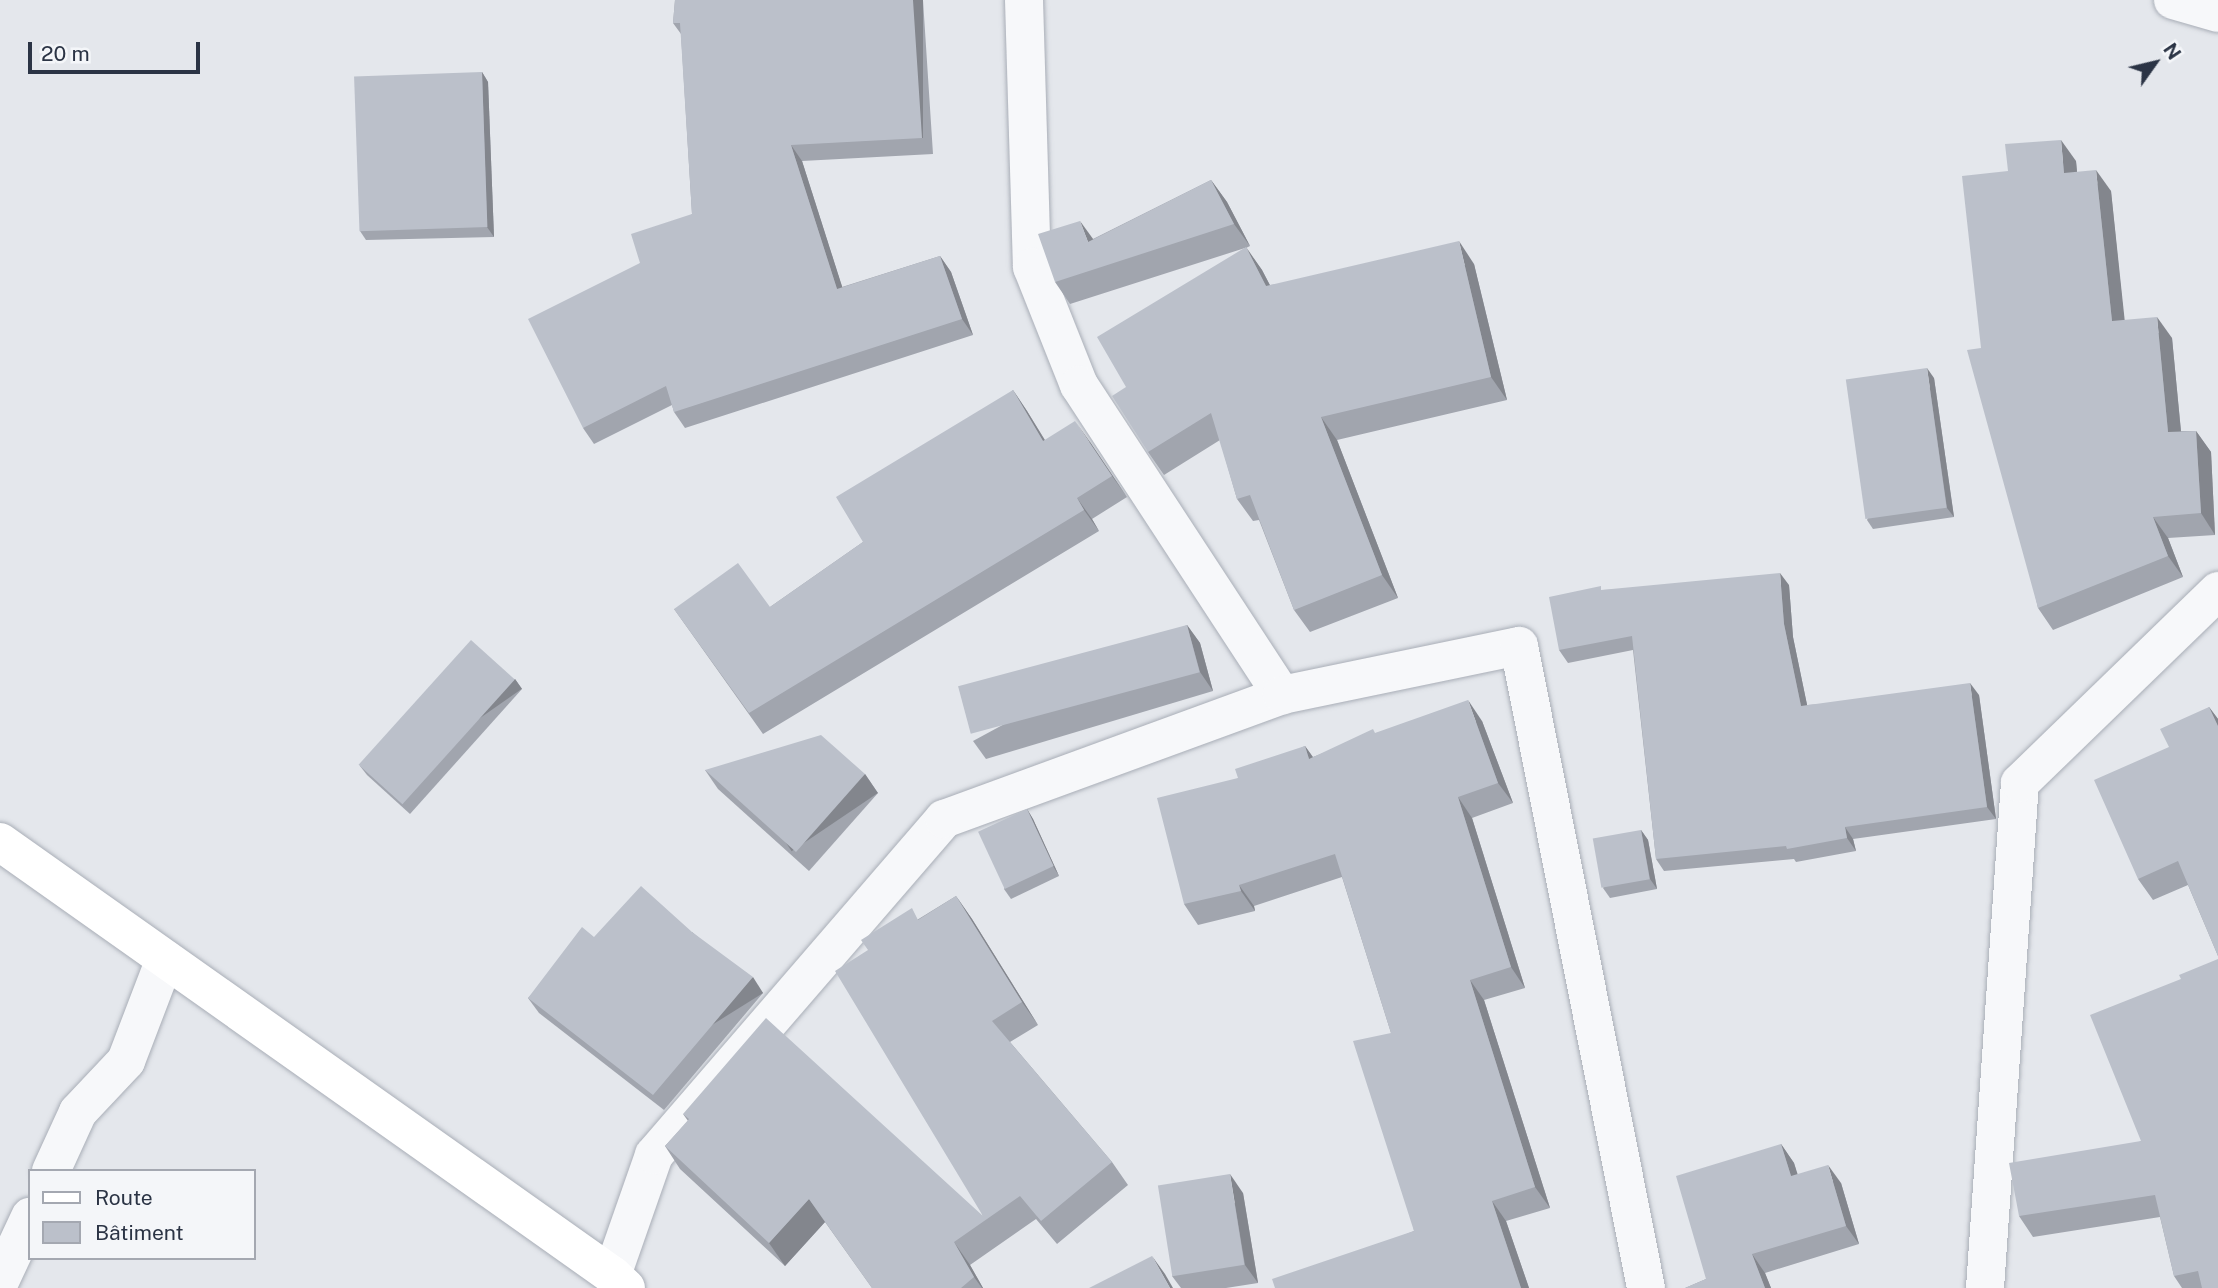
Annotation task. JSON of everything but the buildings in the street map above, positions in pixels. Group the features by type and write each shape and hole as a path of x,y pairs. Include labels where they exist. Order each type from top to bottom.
{"main road":[{"path":"0,842 619,1281"}],"street":[{"path":"1024,0 1032,267 1079,385 1282,695"},
{"path":"2173,0 2218,13"},
{"path":"1985,1288 2020,783 2218,592"},
{"path":"619,1281 654,1155 944,819 1282,695 1519,646 1646,1288"},
{"path":"52,1169 78,1112 126,1061 165,959"},
{"path":"0,1281 28,1221"}]}
